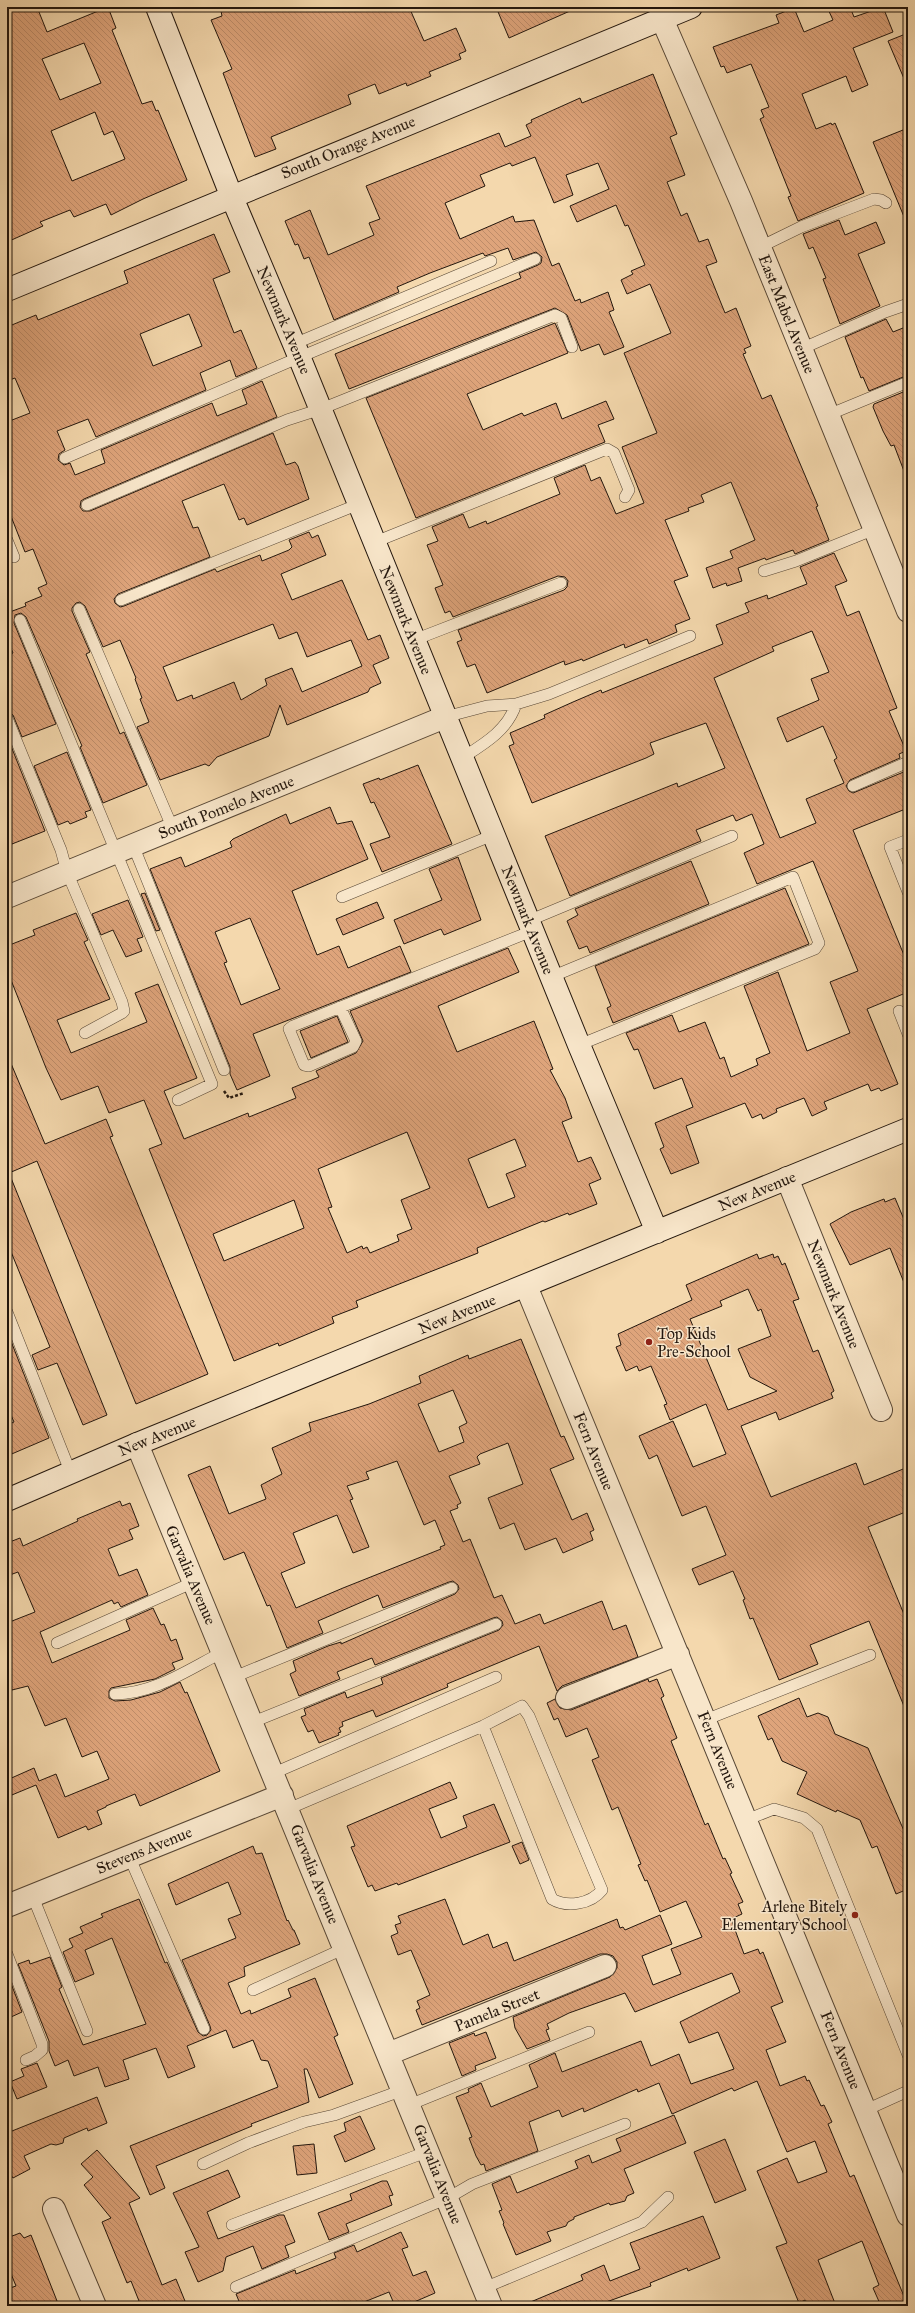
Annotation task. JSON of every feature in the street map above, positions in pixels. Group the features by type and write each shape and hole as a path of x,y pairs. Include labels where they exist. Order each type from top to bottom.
{"street":[{"name":"Newmark Avenue","path":"157,7 231,195 297,350 530,926 657,1232"},
{"name":"South Orange Avenue","path":"7,290 231,195 690,7"},
{"name":"East Mabel Avenue","path":"662,19 760,247 908,611"},
{"name":"South Pomelo Avenue","path":"7,897 445,717"},
{"name":"New Avenue","path":"7,1500 70,1471 908,1129"},
{"name":"Newmark Avenue","path":"787,1178 881,1410"},
{"name":"Fern Avenue","path":"526,1286 908,2215"},
{"name":"Garvalia Avenue","path":"137,1444 274,1773 429,2151 487,2297"},
{"path":"567,1698 678,1654"},
{"name":"Stevens Avenue","path":"7,1906 33,1897 129,1856 285,1802"},
{"name":"Pamela Street","path":"388,2054 605,1966"},
{"path":"54,2209 95,2306"}],"lane":[{"path":"760,247 801,227 874,199 881,200 886,203"},
{"path":"297,350 536,259"},
{"path":"65,458 491,261"},
{"path":"801,349 885,312 908,304"},
{"path":"87,505 287,420 321,410 555,315 561,318 572,347"},
{"path":"828,415 908,382"},
{"path":"375,542 607,449 614,453 630,490 625,496"},
{"path":"121,600 359,504"},
{"path":"764,572 796,561 875,529"},
{"path":"7,540 14,557"},
{"path":"414,640 561,584"},
{"path":"79,609 172,829"},
{"path":"20,620 224,1070"},
{"path":"445,717 487,706 516,704 549,694 690,636"},
{"path":"462,758 501,729 512,717 516,704"},
{"path":"7,718 61,850 67,872 124,1011 85,1033"},
{"path":"853,786 908,762"},
{"path":"342,897 493,835"},
{"path":"340,1007 356,1041 353,1047 309,1066 304,1065 289,1029 340,1007 530,926 732,836"},
{"path":"908,840 890,847 908,892"},
{"path":"124,848 212,1084 178,1100"},
{"path":"551,977 793,877 819,943 815,949 579,1045"},
{"path":"899,1011 908,1034"},
{"path":"7,1312 70,1471"},
{"path":"57,1643 194,1582"},
{"path":"234,1677 452,1588"},
{"path":"253,1722 496,1624"},
{"path":"115,1694 138,1692 164,1682 223,1652"},
{"path":"705,1720 870,1655"},
{"path":"274,1773 496,1677"},
{"path":"285,1802 483,1726 522,1706 526,1710 602,1890 597,1895 572,1905 560,1904 552,1899 483,1726"},
{"path":"746,1820 774,1809 804,1818 817,1829 908,2055"},
{"path":"129,1856 204,2029"},
{"path":"33,1897 87,2031"},
{"path":"253,1990 345,1948"},
{"path":"7,1954 42,2044 42,2050 35,2056 26,2060"},
{"path":"203,2164 248,2143 304,2122 406,2098 589,2032"},
{"path":"866,2110 908,2091"},
{"path":"236,2287 448,2198 472,2184 624,2124"},
{"path":"232,2225 429,2151"},
{"path":"487,2297 642,2222 668,2197"}],"path":[{"path":"224,1070 224,1091 229,1098 244,1093"}],"building":[{"path":"7,7 37,7 47,32 108,7 116,28 112,30 142,104 152,101 156,111 158,110 187,180 111,215 106,204 74,217 70,210 40,222 43,226 7,242","holes":["84,43 101,83 60,100 42,59","95,112 104,135 113,131 125,159 72,181 51,131"]},
{"path":"230,7 409,7 424,41 456,28 466,51 459,54 461,59 429,72 431,76 407,86 406,83 379,94 375,84 348,95 351,104 271,137 276,149 255,157 223,73 232,69 211,20 222,16 221,11"},
{"path":"496,7 579,7 509,38"},
{"path":"827,7 850,7 854,17 883,7 893,32 853,48 868,85 852,92 846,76 802,94 816,129 831,123 832,125 835,123 864,193 798,221 788,197 791,196 760,119 764,117 761,110 769,107 751,64 727,73 724,66 721,67 713,47 779,23 776,15 794,8 804,32 833,20"},
{"path":"908,33 908,88 888,41"},
{"path":"653,74 677,134 670,137 685,175 667,182 681,216 687,213 699,242 708,239 717,262 706,266 725,313 736,308 751,346 744,349 746,353 743,354 762,399 771,395 818,506 816,507 829,540 795,554 793,550 738,568 742,581 727,586 726,583 713,588 706,568 733,558 730,551 755,540 731,482 701,495 704,502 688,508 689,511 665,520 688,576 674,581 690,619 675,625 677,632 649,644 647,639 625,648 624,644 583,661 582,659 565,665 564,661 487,693 475,664 467,667 457,642 462,640 458,630 564,590 567,587 568,581 565,577 558,576 453,617 450,611 445,613 435,588 443,585 427,545 438,541 432,527 463,514 469,528 486,521 487,524 560,494 554,478 585,465 591,481 600,477 616,514 644,503 622,447 657,433 624,353 671,333 650,284 627,294 621,280 633,274 631,271 645,265 628,225 625,226 616,205 577,222 570,206 609,189 598,163 566,175 573,195 554,203 535,157 512,166 510,163 480,175 485,186 445,203 460,239 513,216 515,222 534,220 552,266 559,263 575,301 580,299 581,303 608,292 614,310 609,312 624,347 604,355 599,344 581,351 567,315 555,308 349,389 335,354 521,278 519,273 541,263 542,257 536,252 513,260 508,248 485,256 483,253 397,287 399,292 334,320 309,257 304,259 298,244 295,245 285,221 310,210 328,255 374,235 369,223 380,219 366,186 499,133 505,147 531,136 526,125 532,122 531,120 580,98 582,103"},
{"path":"908,128 908,224 907,224 873,142"},
{"path":"839,220 845,235 876,222 885,243 858,254 880,306 840,324 823,279 826,278 813,247 809,249 803,234"},
{"path":"214,234 230,272 213,279 234,333 241,330 257,368 236,377 230,360 200,373 206,390 96,437 88,419 57,431 65,450 59,454 58,460 64,465 70,463 75,475 105,463 101,450 212,403 217,416 247,404 242,390 262,381 277,417 84,499 81,501 80,507 83,511 90,511 273,433 286,465 295,462 298,466 309,499 247,525 244,518 239,520 224,484 182,501 193,528 198,527 210,557 118,594 114,599 115,603 120,607 124,606 215,569 217,572 260,555 262,561 289,550 292,547 289,540 309,532 312,538 318,535 326,555 281,574 292,600 342,580 368,640 380,635 389,658 373,665 381,683 370,688 368,692 287,725 280,705 269,736 217,757 209,766 205,764 160,780 137,727 149,722 140,699 142,698 135,679 136,678 120,640 103,647 85,606 80,602 76,603 72,608 72,611 90,652 86,654 120,734 124,732 147,785 103,803 80,747 82,746 26,617 21,613 15,615 14,623 56,724 22,737 13,715 7,711 7,656 13,653 7,639 7,613 26,606 25,603 42,596 38,588 47,584 33,549 25,552 7,506 7,422 30,413 15,378 7,381 7,327 36,315 38,320 128,283 124,271","holes":["189,314 202,346 153,366 140,334","273,624 279,639 297,632 307,657 351,640 362,666 302,692 292,668 265,679 267,685 241,700 234,682 193,699 192,695 177,701 163,667"]},
{"path":"886,319 893,332 908,326 908,375 869,391 863,377 861,378 845,337"},
{"path":"555,323 568,353 467,394 483,430 522,413 524,416 556,403 562,419 606,401 614,419 598,425 605,442 416,518 366,398"},
{"path":"908,390 907,479 894,445 891,446 873,407 874,404"},
{"path":"834,553 847,581 835,586 847,616 859,611 897,708 889,711 906,751 899,754 900,758 850,780 846,786 849,791 853,793 906,771 908,777 908,808 853,830 908,965 908,992 867,1009 898,1084 881,1091 879,1088 871,1091 868,1084 824,1102 827,1109 812,1116 804,1098 776,1109 777,1112 763,1119 761,1114 752,1118 745,1103 686,1126 699,1163 671,1174 660,1149 664,1147 655,1123 693,1107 682,1078 654,1089 638,1049 634,1050 626,1033 672,1015 679,1032 705,1022 720,1059 724,1057 731,1077 758,1065 756,1059 770,1053 744,986 778,972 807,1051 850,1033 830,982 858,971 813,861 757,884 744,853 764,844 752,814 736,821 733,815 696,830 701,841 570,896 545,836 677,783 678,787 725,768 706,723 650,743 654,754 646,758 532,803 509,746 514,744 510,733 545,718 544,715 601,690 602,693 723,644 716,625 749,612 745,603 767,595 768,599 807,584 800,567","holes":["812,631 829,672 811,679 819,700 777,718 787,742 823,726 837,758 834,760 844,783 806,799 816,823 780,838 714,678 774,651 772,647"]},
{"path":"7,736 45,831 12,844 7,832"},
{"path":"67,752 91,810 85,812 87,817 70,824 68,821 58,825 34,766"},
{"path":"418,765 452,844 382,872 370,844 390,837 374,802 371,803 363,784 379,778 380,780"},
{"path":"330,807 337,824 352,821 368,859 292,891 317,955 339,946 348,968 400,946 411,972 253,1034 270,1076 237,1090 230,1074 230,1067 150,869 181,857 185,867 232,847 230,842 233,839 286,814 290,824","holes":["250,918 280,989 241,1005 224,963 227,962 215,932"]},
{"path":"458,857 481,920 444,935 441,929 404,944 394,920 442,900 429,869"},
{"path":"691,861 709,904 590,953 587,946 579,949 567,921 578,915 575,909"},
{"path":"785,888 809,944 613,1023 607,1008 611,1006 595,966"},
{"path":"145,893 160,930 156,931 141,894"},
{"path":"128,900 143,937 137,939 142,951 126,957 113,930 101,935 92,914"},
{"path":"377,902 384,918 343,935 336,919"},
{"path":"76,913 88,940 84,942 110,999 57,1020 71,1053 147,1022 135,993 158,984 197,1078 164,1091 184,1139 248,1113 249,1117 296,1098 292,1088 319,1077 316,1071 356,1053 363,1041 350,1011 508,948 519,972 438,1006 457,1052 534,1021 553,1069 550,1070 565,1098 572,1118 562,1122 578,1162 591,1157 601,1179 589,1184 597,1204 569,1215 568,1213 545,1222 543,1221 477,1248 478,1253 356,1301 358,1307 332,1317 334,1323 279,1346 278,1343 234,1361 149,1149 162,1144 144,1100 109,1113 98,1086 61,1100 46,1068 7,970 7,946 35,935 33,930","holes":["407,1132 430,1188 401,1200 412,1229 397,1235 399,1241 370,1253 367,1247 363,1249 362,1246 347,1253 328,1208 332,1207 318,1169","515,1139 526,1166 506,1174 515,1197 488,1208 468,1159","294,1200 304,1228 224,1261 213,1234"]},
{"path":"337,1016 348,1042 311,1058 300,1031"},
{"path":"7,1054 45,1144 106,1119 113,1136 110,1137 208,1374 136,1404 37,1161 9,1173 107,1415 83,1425 57,1363 38,1370 32,1355 50,1347 7,1242"},
{"path":"895,1198 908,1229 907,1290 890,1248 850,1265 830,1224 851,1212 884,1199 885,1202"},
{"path":"757,1254 759,1259 773,1254 774,1258 778,1256 782,1265 785,1263 799,1299 793,1301 813,1352 818,1350 834,1391 831,1393 833,1398 779,1420 776,1412 741,1426 771,1497 856,1463 864,1485 908,1467 908,1511 868,1527 908,1624 908,1716 869,1621 810,1645 818,1664 779,1680 753,1618 750,1619 743,1600 745,1599 733,1571 699,1585 692,1569 726,1555 706,1506 682,1516 657,1455 649,1459 639,1436 673,1421 693,1467 726,1454 706,1404 670,1420 664,1405 667,1404 651,1366 639,1371 637,1366 626,1371 616,1347 621,1345 618,1334 692,1300 686,1285","holes":["748,1289 758,1311 761,1309 771,1336 738,1349 750,1377 777,1391 728,1410 690,1319 722,1306 720,1301"]},
{"path":"7,1331 49,1438 7,1456 7,1425 14,1422 7,1406"},
{"path":"521,1339 561,1437 564,1436 574,1459 550,1469 572,1520 587,1513 594,1530 590,1532 593,1540 563,1553 556,1538 525,1550 514,1523 500,1529 488,1498 523,1484 508,1443 480,1454 477,1457 480,1464 449,1476 461,1503 457,1505 458,1508 450,1511 463,1542 470,1539 494,1598 502,1595 515,1624 540,1614 544,1624 602,1601 613,1630 626,1625 638,1657 562,1686 557,1691 539,1646 447,1684 448,1687 376,1717 373,1710 342,1722 343,1726 339,1728 341,1732 338,1733 339,1735 319,1743 313,1730 308,1732 301,1717 306,1715 304,1709 345,1692 347,1698 383,1684 381,1678 499,1630 503,1625 502,1621 497,1617 493,1618 375,1665 372,1658 337,1672 340,1679 299,1696 290,1674 296,1671 293,1661 328,1646 341,1642 341,1644 455,1594 459,1589 458,1585 453,1581 449,1582 383,1608 378,1595 318,1621 323,1633 287,1648 270,1605 267,1606 244,1552 224,1560 188,1475 210,1466 229,1514 266,1499 261,1485 282,1474 272,1448 311,1431 309,1423 369,1404 421,1383 419,1376 468,1355 469,1359","holes":["453,1390 467,1423 459,1427 464,1442 439,1452 418,1404","397,1461 424,1525 435,1520 445,1545 440,1547 441,1549 296,1608 281,1573 305,1563 293,1533 337,1515 353,1553 369,1547 350,1500 353,1499 347,1486 369,1479 366,1472"]},
{"path":"120,1501 122,1506 130,1503 139,1526 129,1530 133,1539 108,1549 119,1576 137,1569 148,1595 121,1607 118,1602 114,1604 112,1600 40,1632 52,1663 130,1630 126,1620 153,1608 161,1625 164,1624 171,1641 176,1639 183,1659 172,1663 175,1669 155,1679 111,1688 109,1691 109,1698 115,1701 131,1700 160,1692 180,1682 185,1693 187,1692 220,1771 140,1806 135,1794 97,1811 102,1824 88,1830 86,1826 58,1838 36,1785 7,1797 7,1780 34,1768 39,1781 56,1774 65,1797 109,1779 97,1751 82,1757 66,1718 45,1726 28,1686 12,1690 7,1678 7,1623 35,1612 18,1572 7,1576 7,1543 20,1538 23,1546 78,1521 77,1519"},
{"path":"648,1679 649,1682 657,1679 664,1696 661,1698 677,1738 671,1741 705,1825 708,1823 723,1859 725,1858 732,1873 730,1874 743,1902 738,1904 742,1914 731,1919 744,1954 758,1949 760,1954 763,1952 783,2002 771,2007 786,2042 766,2050 780,2086 805,2076 807,2081 809,2080 821,2106 824,2105 832,2122 828,2124 850,2177 854,2175 908,2306 881,2306 873,2288 879,2285 862,2241 818,2260 836,2306 807,2306 805,2300 799,2303 776,2247 787,2243 757,2171 787,2158 798,2183 827,2172 815,2141 787,2152 757,2081 734,2091 732,2088 672,2114 659,2083 638,2092 637,2089 584,2112 583,2108 562,2117 559,2110 529,2122 538,2151 486,2171 484,2164 481,2165 476,2156 469,2138 472,2137 456,2097 469,2092 468,2089 481,2083 491,2107 538,2087 529,2065 555,2053 562,2072 641,2041 651,2066 679,2054 691,2084 734,2069 718,2032 689,2043 680,2022 740,1992 732,1973 635,2012 625,1993 569,2013 547,2024 549,2029 546,2030 550,2040 527,2049 515,2028 513,2017 610,1977 617,1968 617,1962 613,1956 600,1954 422,2025 416,2010 420,2008 417,2001 430,1995 411,1950 398,1955 391,1936 398,1933 395,1925 401,1923 398,1916 445,1899 463,1945 488,1934 493,1948 507,1942 514,1961 617,1919 620,1928 623,1927 625,1930 660,1915 672,1944 642,1956 653,1985 681,1974 671,1949 702,1937 686,1901 660,1912 647,1880 645,1881 638,1865 641,1864 618,1807 612,1810 592,1760 599,1757 587,1728 566,1737 558,1718 554,1720 547,1703 555,1699 560,1708 571,1710"},
{"path":"799,1698 807,1717 818,1713 828,1717 835,1734 868,1748 908,1840 908,1889 896,1894 877,1846 872,1848 860,1820 837,1810 836,1812 797,1794 807,1772 782,1761 772,1738 768,1740 758,1716"},
{"path":"450,1782 457,1798 429,1809 441,1838 467,1827 463,1816 494,1804 510,1842 398,1885 397,1883 375,1891 372,1885 368,1887 351,1847 355,1846 347,1826"},
{"path":"522,1842 529,1860 520,1864 512,1846"},
{"path":"253,1846 256,1854 262,1853 287,1921 288,1920 294,1930 300,1944 244,1967 245,1976 228,1983 241,2014 250,2010 251,2014 291,1997 288,1989 315,1978 338,2035 334,2037 353,2084 319,2098 307,2069 304,2069 309,2102 251,2124 252,2126 156,2166 165,2188 150,2195 130,2146 278,2087 268,2061 261,2060 253,2040 233,2048 226,2030 187,2046 195,2067 168,2078 156,2048 123,2060 129,2079 105,2087 98,2067 74,2076 68,2060 55,2066 49,2051 49,2041 18,1964 29,1960 30,1964 50,1957 62,1987 59,1989 83,2045 146,2024 112,1938 85,1950 94,1974 75,1982 63,1952 73,1947 69,1939 83,1933 80,1927 103,1917 101,1914 139,1899 165,1963 167,1962 198,2032 203,2036 207,2035 211,2030 210,2026 182,1960 236,1938 228,1919 241,1914 228,1882 176,1905 168,1884"},
{"path":"7,1973 22,2012 11,2017 10,2014 7,2015"},
{"path":"486,2032 496,2058 475,2066 476,2070 462,2076 449,2043 474,2033 475,2036"},
{"path":"37,2063 47,2087 17,2099 10,2082 24,2076 21,2069"},
{"path":"97,2097 107,2123 88,2131 87,2128 64,2138 63,2143 56,2145 51,2144 24,2156 30,2169 13,2178 7,2169 7,2133"},
{"path":"674,2115 686,2143 624,2169 634,2193 627,2196 625,2201 610,2205 609,2203 574,2217 574,2219 568,2222 566,2226 547,2232 551,2241 516,2255 503,2224 504,2223 499,2211 502,2210 492,2184 510,2176 517,2193 578,2168 575,2161 589,2155 592,2163 621,2151 616,2139"},
{"path":"360,2116 375,2149 345,2162 334,2136 346,2131 344,2123"},
{"path":"725,2139 746,2190 715,2203 694,2152"},
{"path":"314,2144 317,2173 297,2175 293,2146"},
{"path":"97,2150 140,2198 129,2203 162,2285 176,2279 187,2306 141,2306 131,2281 127,2283 102,2222 111,2218 84,2185 93,2177 81,2164"},
{"path":"228,2170 240,2197 207,2212 218,2239 279,2215 284,2215 295,2242 285,2246 289,2257 262,2269 253,2246 226,2257 223,2271 198,2282 185,2252 199,2247 173,2193"},
{"path":"382,2181 387,2181 393,2195 389,2196 392,2205 346,2224 349,2232 329,2240 318,2213 352,2200 350,2194"},
{"path":"703,2216 720,2258 688,2271 687,2268 650,2283 651,2286 595,2306 521,2306 583,2280 581,2275 604,2265 610,2281 640,2269 630,2243"},
{"path":"401,2232 408,2247 402,2249 413,2276 426,2271 435,2293 405,2306 395,2306 389,2292 354,2306 241,2306 236,2294 295,2270 296,2274 336,2258 334,2253 354,2245 357,2252"},
{"path":"20,2233 24,2238 31,2235 59,2306 10,2306 7,2289 16,2286 7,2264 7,2238"}],"place":[{"name":"Top Kids Pre-School","path":"649,1342"},
{"name":"Arlene Bitely Elementary School","path":"855,1915"}]}
